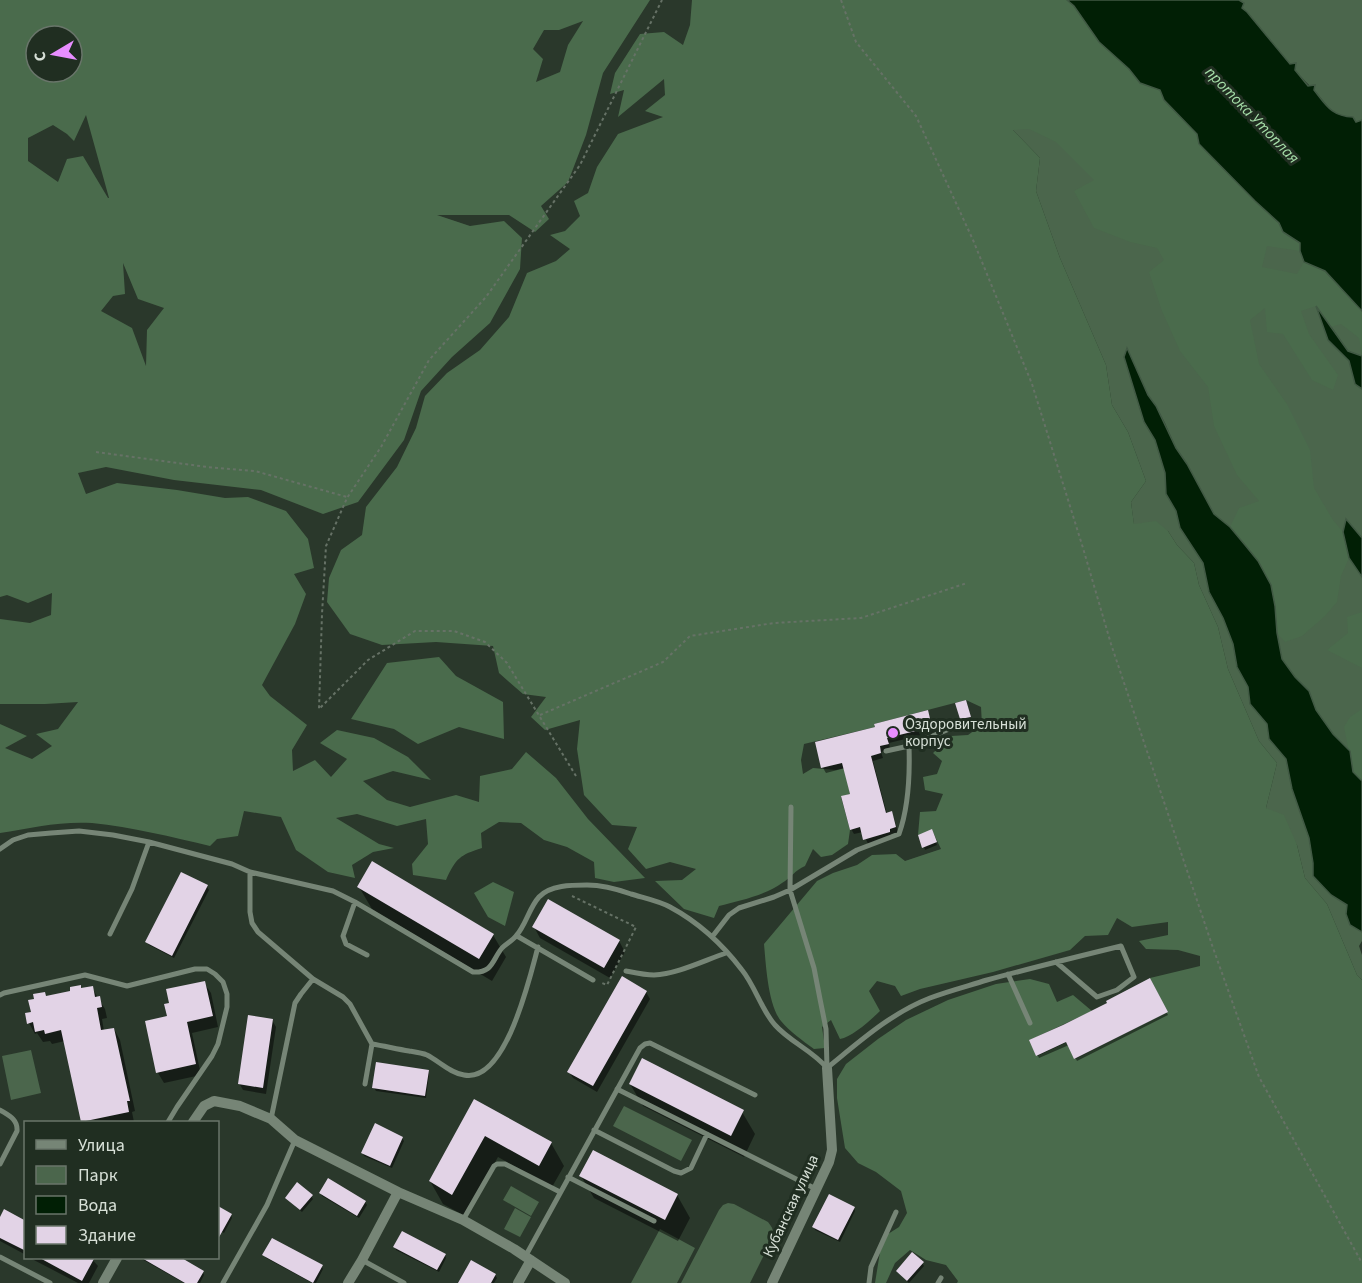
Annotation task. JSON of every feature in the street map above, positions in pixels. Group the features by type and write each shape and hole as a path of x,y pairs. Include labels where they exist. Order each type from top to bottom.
{"street":[{"name":"Кубанская улица","path":"772,1283 829,1162 832,1150 827,1068"},
{"path":"194,1121 204,1106 214,1101 240,1106 271,1119 295,1140 398,1192 463,1220 528,1258 565,1283"},
{"path":"348,1283 398,1192"},
{"path":"518,1283 528,1258"},
{"path":"103,1283 116,1259"}],"lane":[{"path":"886,750 909,746 961,724"},
{"path":"712,937 729,915 739,908 790,890 857,850 898,834 904,820 910,773 909,746"},
{"path":"791,807 790,890 814,968 826,1029 827,1068"},
{"path":"0,849 13,840 28,835 79,831 149,842 232,864 249,872 333,891 473,972 488,969 501,950 517,936 539,897 547,891 578,885 616,889 669,906 712,937 753,985 772,1023 785,1036 819,1058 827,1068"},
{"path":"110,934 132,889 149,842"},
{"path":"249,872 250,912 252,923 258,932 313,979 343,997 350,1004 372,1044 365,1084"},
{"path":"355,902 343,936 346,944 367,955"},
{"path":"517,936 593,980"},
{"path":"827,1068 886,1021 929,998 1008,974 1056,962 1120,946 1134,977 1116,990 1097,997 1056,962"},
{"path":"372,1044 426,1055 450,1070 465,1076 478,1074 493,1063 504,1046 523,1001 538,947"},
{"path":"626,971 657,975 726,952"},
{"path":"0,995 85,975 128,986 195,969 207,969 215,974 223,982 227,994 227,1007 218,1044 169,1121"},
{"path":"1008,974 1030,1023"},
{"path":"271,1119 295,1003 313,979"},
{"path":"528,1258 568,1177 637,1051 645,1044 650,1043 755,1095"},
{"path":"617,1089 816,1189"},
{"path":"0,1110 13,1118 18,1126 0,1164"},
{"path":"594,1131 681,1173 691,1168 707,1134"},
{"path":"223,1283 267,1205 295,1140"},
{"path":"463,1220 497,1164 505,1164 560,1192"},
{"path":"568,1177 654,1221"},
{"path":"869,1283 871,1267 896,1212"},
{"path":"0,1257 50,1283"},
{"path":"362,1260 404,1283"}],"path":[{"path":"576,776 507,663 485,642 454,631 416,632 368,660 319,709 326,546 347,498 381,447 429,360 486,297 580,165 662,0"},
{"path":"841,0 856,42 916,116 973,240 1032,384 1110,644 1259,1077 1362,1263"},
{"path":"96,452 255,471 347,498"},
{"path":"540,715 663,662 690,636 774,623 861,618 967,583"},
{"path":"556,888 636,927 607,985 593,980"}],"green space":[{"path":"1067,0 1362,311 1362,356 1348,351 1331,326 1328,340 1349,361 1355,384 1362,389 1362,538 1346,520 1344,536 1350,557 1362,577 1362,781 1350,751 1333,734 1316,710 1309,691 1282,659 1277,633 1230,527 1214,514 1176,448 1156,406 1148,396 1127,349 1124,357 1144,422 1155,440 1165,473 1166,494 1176,511 1180,528 1203,563 1209,592 1223,618 1233,644 1237,667 1248,687 1250,704 1267,724 1269,739 1286,759 1292,789 1309,838 1313,876 1331,895 1348,905 1350,925 1362,932 1362,941 1359,946 1362,955 1362,980 1357,975 1327,904 1305,878 1297,845 1266,808 1277,763 1259,741 1228,669 1218,627 1199,585 1194,563 1177,545 1168,531 1134,525 1131,502 1146,481 1128,432 1112,405 1106,365 1060,258 1036,191 1040,158 1013,130"},
{"path":"1239,0 1362,0 1362,120 1355,122 1353,117 1339,115 1331,109 1295,70 1296,63 1290,64 1242,8 1244,3"},
{"path":"31,1050 41,1093 11,1100 2,1056"},
{"path":"624,1106 692,1140 681,1161 613,1126"},
{"path":"511,1186 539,1202 531,1216 503,1200"},
{"path":"728,1203 768,1222 773,1230 773,1237 750,1283 681,1283 719,1210"},
{"path":"515,1208 531,1217 520,1237 504,1229"},
{"path":"660,1229 695,1248 677,1283 631,1283"}],"shaded area":[{"path":"0,0 650,0 603,73 586,135 568,182 541,206 549,219 535,232 509,215 437,215 470,226 504,221 522,238 520,269 490,323 452,357 421,391 404,440 358,502 323,514 261,490 174,480 106,467 78,473 86,494 117,483 225,498 248,497 286,511 308,539 314,568 294,574 306,594 295,624 262,685 270,696 307,725 292,750 293,771 315,760 331,777 347,759 320,743 337,730 374,738 408,757 431,780 393,771 363,781 387,800 410,807 456,795 479,802 480,776 512,769 526,752 556,778 588,819 645,878 614,882 595,878 594,862 567,847 544,840 521,823 499,822 481,833 482,848 460,858 446,880 413,875 412,864 428,844 426,819 397,826 357,814 336,818 379,844 394,848 373,852 352,865 355,878 328,872 296,850 281,817 244,811 238,836 217,839 210,846 92,823 57,824 0,833 0,724 27,736 5,748 32,759 52,746 36,734 58,729 78,702 0,704 0,619 30,623 51,615 52,593 28,603 7,595 0,597","holes":["583,21 568,45 560,72 536,82 543,59 533,49 544,30 559,30","86,115 109,198 83,156 67,159 58,182 28,161 28,138 53,125 74,141","123,263 138,299 164,308 147,330 146,366 132,328 101,311 113,296 125,294"]},
{"path":"692,0 1067,0 1074,6 1099,42 1129,69 1140,83 1160,90 1164,100 1197,134 1199,144 1279,223 1283,232 1300,243 1300,251 1267,246 1262,267 1297,274 1304,262 1325,271 1362,311 1362,355 1359,338 1341,324 1331,327 1316,306 1301,311 1309,334 1338,375 1333,390 1312,380 1283,334 1267,332 1265,308 1250,320 1259,364 1287,404 1310,450 1314,488 1343,532 1349,558 1341,576 1337,602 1302,636 1285,642 1277,633 1271,585 1258,561 1230,527 1239,508 1259,501 1237,475 1214,426 1208,387 1180,351 1162,311 1149,272 1164,260 1157,248 1130,242 1094,228 1074,191 1094,180 1056,142 1029,129 1013,130 1040,158 1036,191 1060,258 1106,365 1112,405 1128,432 1146,481 1131,502 1134,524 1156,521 1168,531 1177,545 1194,563 1199,585 1218,627 1228,669 1259,741 1277,763 1266,808 1284,815 1297,845 1305,878 1327,904 1357,975 1362,980 1362,1283 957,1283 958,1281 946,1265 926,1260 910,1250 895,1263 886,1283 875,1283 880,1252 888,1234 899,1227 907,1213 901,1191 876,1172 858,1163 845,1148 837,1098 837,1079 846,1064 906,1020 948,1000 996,984 1030,979 1049,984 1057,1002 1073,995 1092,1011 1030,1040 1037,1056 1065,1043 1061,1033 1075,1059 1167,1012 1150,978 1200,966 1200,956 1178,950 1146,949 1139,941 1168,935 1168,922 1132,927 1117,918 1108,935 1085,936 1070,950 993,972 920,989 901,996 895,986 877,981 869,991 880,1011 856,1032 840,1039 831,1020 822,1027 825,1048 814,1049 781,1021 770,995 764,944 817,881 857,865 872,855 896,854 905,861 941,849 932,830 918,835 920,812 936,811 943,794 925,790 923,777 937,774 942,761 933,753 951,736 968,735 982,725 981,707 966,700 874,724 875,727 804,744 801,760 803,774 813,768 836,770 862,764 858,776 847,779 850,794 841,797 850,830 848,844 832,855 821,857 813,849 805,866 785,881 760,894 719,906 714,918 684,909 655,881 682,880 696,869 670,862 646,869 628,849 637,827 612,825 584,795 577,749 580,720 545,730 531,717 546,697 523,694 499,673 493,646 436,642 382,645 350,634 327,602 329,578 341,550 362,535 366,507 397,467 416,428 425,396 447,373 480,350 509,317 527,273 556,261 570,249 550,235 565,231 580,216 574,201 588,193 597,167 618,134 663,117 645,111 665,95 664,79 618,117 624,90 610,94 615,73 640,34 664,32 683,45 690,25"},
{"path":"1362,612 1362,668 1327,650 1348,633 1347,617"},
{"path":"439,657 456,676 503,702 504,739 459,727 418,744 394,729 351,719 387,663"},
{"path":"1362,709 1362,781 1353,772 1344,727 1350,717"},
{"path":"493,882 514,892 505,926 488,917 474,893"}],"water":[{"name":"протока Утоплая","path":"1067,0 1239,0 1244,3 1242,8 1290,64 1296,63 1295,70 1308,86 1315,85 1314,90 1330,109 1353,117 1356,122 1362,120 1362,311 1325,271 1304,262 1300,243 1283,232 1279,223 1199,144 1197,134 1164,100 1160,90 1140,83 1129,69 1099,42 1074,6"},
{"path":"1316,306 1348,351 1362,356 1362,389 1355,384 1349,361 1328,340"},
{"path":"1127,348 1148,395 1214,514 1230,527 1258,561 1271,585 1282,659 1309,691 1316,710 1333,734 1350,751 1353,772 1362,781 1362,932 1350,925 1346,914 1347,905 1331,895 1313,876 1309,838 1292,789 1286,759 1269,739 1267,724 1250,704 1248,687 1237,667 1233,644 1223,618 1209,592 1203,563 1180,528 1176,511 1166,494 1165,473 1155,440 1144,422 1124,357"},
{"path":"1346,519 1362,538 1362,577 1349,558 1343,532"}],"building":[{"path":"966,700 971,717 960,719 955,703"},
{"path":"928,710 932,727 887,738 889,744 880,746 881,753 871,756 886,813 892,811 896,827 890,829 890,832 863,840 860,827 850,830 841,796 850,794 842,763 821,768 815,742 875,727 874,724"},
{"path":"932,829 937,842 922,848 918,835"},
{"path":"372,861 494,934 479,959 357,887"},
{"path":"181,872 208,885 172,956 145,942"},
{"path":"548,899 620,940 604,968 532,927"},
{"path":"622,976 647,991 593,1086 567,1072"},
{"path":"1150,978 1168,1012 1074,1059 1066,1042 1036,1056 1029,1040 1107,1003 1106,1001"},
{"path":"205,981 213,1016 187,1022 196,1064 156,1073 145,1021 167,1016 164,1004 169,1003 166,989"},
{"path":"93,986 95,997 100,996 102,1007 97,1008 101,1030 114,1028 130,1101 127,1101 129,1112 81,1121 61,1030 45,1034 44,1030 35,1032 33,1022 27,1024 25,1013 31,1012 28,1000 34,999 33,994 45,992 46,996 70,991 70,987"},
{"path":"248,1015 273,1019 263,1088 238,1084"},
{"path":"642,1058 744,1110 731,1136 629,1084"},
{"path":"376,1062 429,1070 425,1096 372,1088"},
{"path":"474,1099 552,1142 539,1166 485,1136 452,1195 429,1181"},
{"path":"375,1123 403,1137 390,1166 361,1153"},
{"path":"593,1150 678,1194 665,1220 579,1176"},
{"path":"328,1178 366,1201 357,1216 319,1193"},
{"path":"297,1182 313,1195 300,1210 285,1198"},
{"path":"829,1194 855,1207 838,1240 812,1227"},
{"path":"219,1207 232,1214 219,1237"},
{"path":"4,1209 24,1220 24,1250 0,1238 0,1217"},
{"path":"402,1231 446,1254 437,1270 393,1247"},
{"path":"272,1238 323,1265 313,1283 262,1255"},
{"path":"912,1252 924,1262 907,1281 896,1271"},
{"path":"42,1259 94,1259 82,1281"},
{"path":"143,1259 183,1259 204,1271 197,1283 185,1283"},
{"path":"471,1260 496,1274 491,1283 458,1283"}],"place":[{"name":"Оздоровительный корпус","path":"893,733"}]}
